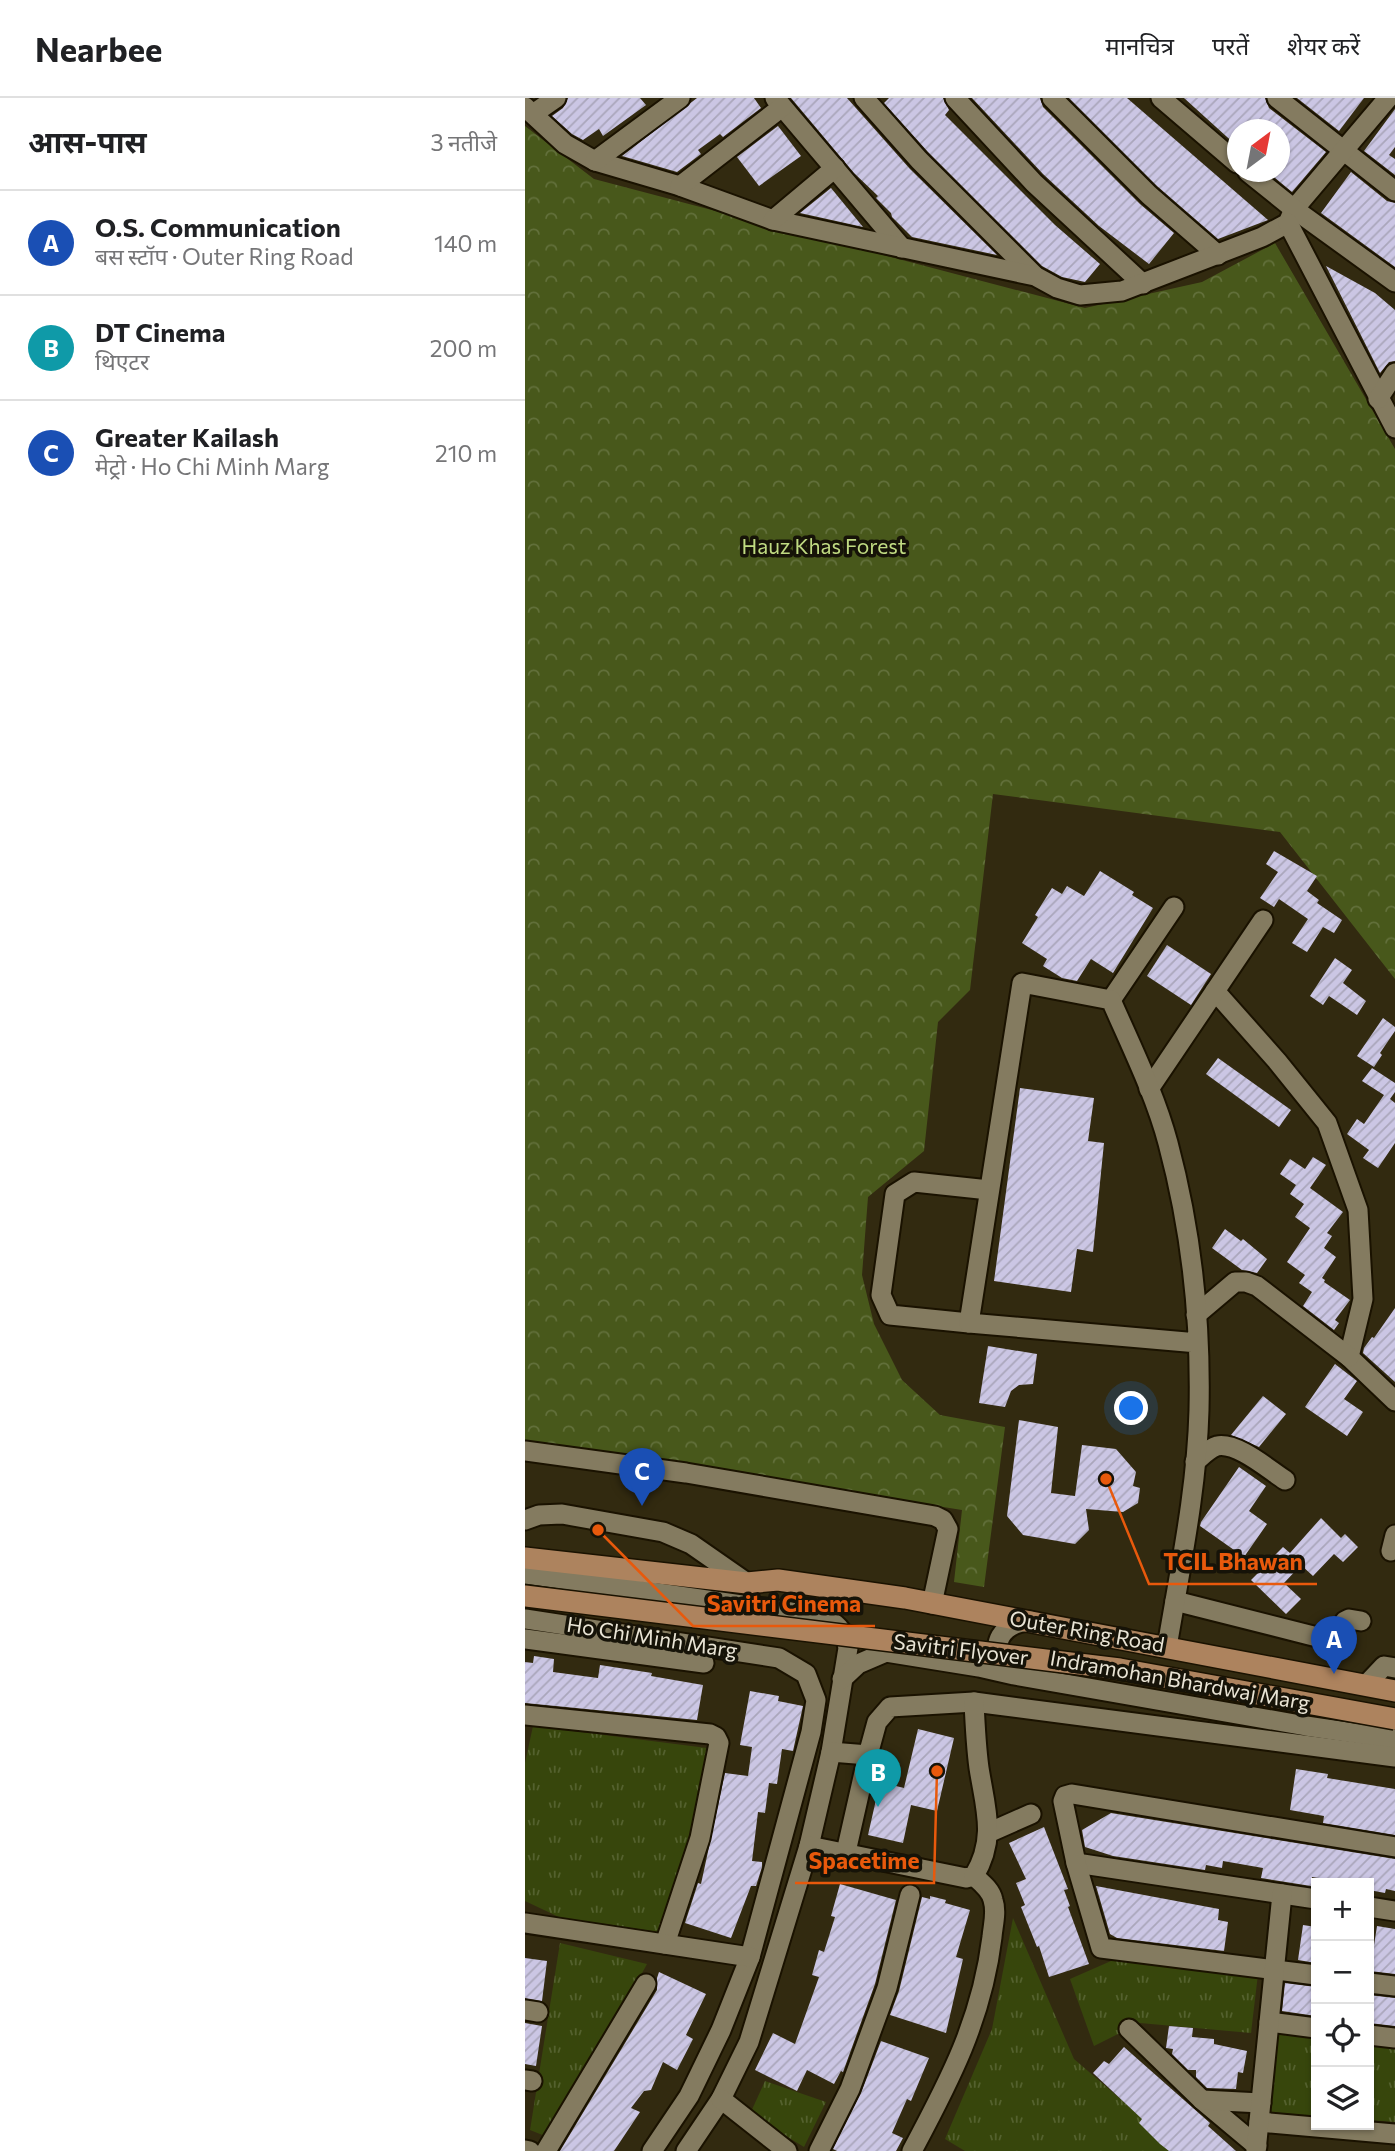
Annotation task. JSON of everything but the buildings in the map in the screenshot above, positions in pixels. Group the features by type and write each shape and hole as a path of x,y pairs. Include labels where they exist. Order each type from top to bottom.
{"main road":[{"path":"525,1558 747,1583"},
{"name":"Outer Ring Road","path":"747,1583 778,1580 932,1604 1395,1690"},
{"name":"Savitri Flyover","path":"525,1596 1120,1669 1395,1718"}],"street":[{"path":"556,98 529,110 565,144 595,161 680,186 773,220 1035,276"},
{"path":"595,161 680,98"},
{"path":"864,98 919,160 1035,276 1057,288 1080,295 1122,291 1143,285 1262,237 1291,216 1388,98"},
{"path":"955,98 1034,183 1143,285"},
{"path":"1052,98 1149,195 1218,255"},
{"path":"1161,98 1227,154"},
{"path":"1277,98 1395,191"},
{"path":"680,186 779,102 902,248"},
{"path":"773,220 835,168"},
{"path":"1258,182 1291,216 1395,282"},
{"path":"1291,216 1378,399 1395,428"},
{"path":"1378,399 1395,373"},
{"path":"1111,1000 1174,907"},
{"path":"1149,1089 1263,920"},
{"path":"969,1323 1022,983 1111,1000"},
{"path":"1215,991 1277,1060 1327,1123 1358,1210 1363,1299 1349,1357"},
{"path":"1111,1000 1168,1141 1186,1231 1196,1315 1199,1412 1195,1462 1167,1647"},
{"path":"989,1190 914,1182 895,1194 881,1295 890,1315 1198,1343"},
{"path":"1196,1315 1235,1282 1257,1286 1349,1357 1395,1401"},
{"path":"1195,1462 1214,1447 1228,1446 1285,1480"},
{"path":"525,1451 686,1473 935,1516 943,1520 948,1529 932,1604"},
{"path":"525,1520 539,1515 562,1514 663,1532 691,1544 747,1583"},
{"path":"525,1574 819,1616 836,1623 847,1639 849,1648 831,1752 810,1846 749,2042 721,2099 686,2151"},
{"path":"681,1642 691,1642 701,1637 707,1629 709,1619 706,1609 700,1601 691,1596"},
{"path":"1175,1601 1333,1641 1343,1635 1345,1621 1361,1621"},
{"name":"Ho Chi Minh Marg","path":"525,1619 779,1658 806,1674 816,1700 811,1732 750,1956"},
{"path":"1014,1675 1003,1667 997,1654 998,1641 1005,1629 1017,1622 1030,1621"},
{"path":"525,1639 704,1663"},
{"name":"Indramohan Bhardwaj Marg","path":"842,1679 858,1664 886,1652 1306,1726 1395,1739"},
{"path":"1366,1685 1384,1666 1395,1668"},
{"path":"810,1846 966,1878 974,1876 979,1868 988,1833 988,1809 979,1770 977,1702"},
{"path":"846,1852 877,1722 890,1707 977,1702 1395,1757"},
{"path":"525,1715 710,1734 716,1737 719,1744 700,1839 665,1944"},
{"path":"831,1752 868,1755"},
{"path":"1311,1974 1101,1948 1076,1863 1063,1801 1065,1796 1072,1794 1395,1847"},
{"path":"988,1833 1031,1814"},
{"path":"1076,1863 1311,1898"},
{"path":"912,2151 965,2047 978,2008 989,1959 995,1911 993,1898 986,1886 974,1876"},
{"path":"1256,2149 1282,1894"},
{"path":"818,2151 850,2089 887,1988 910,1895"},
{"path":"1374,1908 1395,1911"},
{"path":"525,1923 750,1956 721,2030 689,2096 652,2151"},
{"path":"546,2151 646,1984"},
{"path":"1374,1984 1395,1986"},
{"path":"1269,2022 1311,2027"},
{"path":"1129,2029 1256,2149"},
{"path":"1374,2036 1395,2038"},
{"path":"721,2099 787,2151"},
{"path":"1202,2100 1261,2102"},
{"path":"1259,2122 1395,2134"},
{"path":"525,2150 530,2151"}],"green space":[{"name":"Hauz Khas Forest","path":"525,126 594,179 1085,308 1202,282 1275,243 1395,449 1395,979 1280,832 993,794 970,990 938,1022 924,1151 868,1197 862,1275 874,1324 902,1380 940,1415 1005,1427 984,1587 954,1582 962,1510 525,1440"},
{"path":"533,1726 707,1748 686,1860 659,1932 561,1918 525,1901 525,1763"},
{"path":"1013,1918 1074,2059 1181,2151 965,2151 945,2139 992,2029"},
{"path":"560,1943 647,1964 597,2055 545,2136 530,2130"},
{"path":"1127,1954 1258,1974 1251,2033 1140,2023 1094,2046 1070,1979"},
{"path":"1274,2030 1311,2035 1311,2116 1269,2112"},
{"path":"1374,2044 1395,2046 1395,2122 1374,2120"},
{"path":"765,2081 826,2102 804,2147 750,2114"}],"place":[{"name":"TCIL Bhawan","path":"1106,1479"},
{"name":"Greater Kailash","path":"642,1506"},
{"name":"Savitri Cinema","path":"598,1530"},
{"name":"O.S. Communication","path":"1334,1674"},
{"name":"Spacetime","path":"937,1771"},
{"name":"DT Cinema","path":"878,1807"}]}
